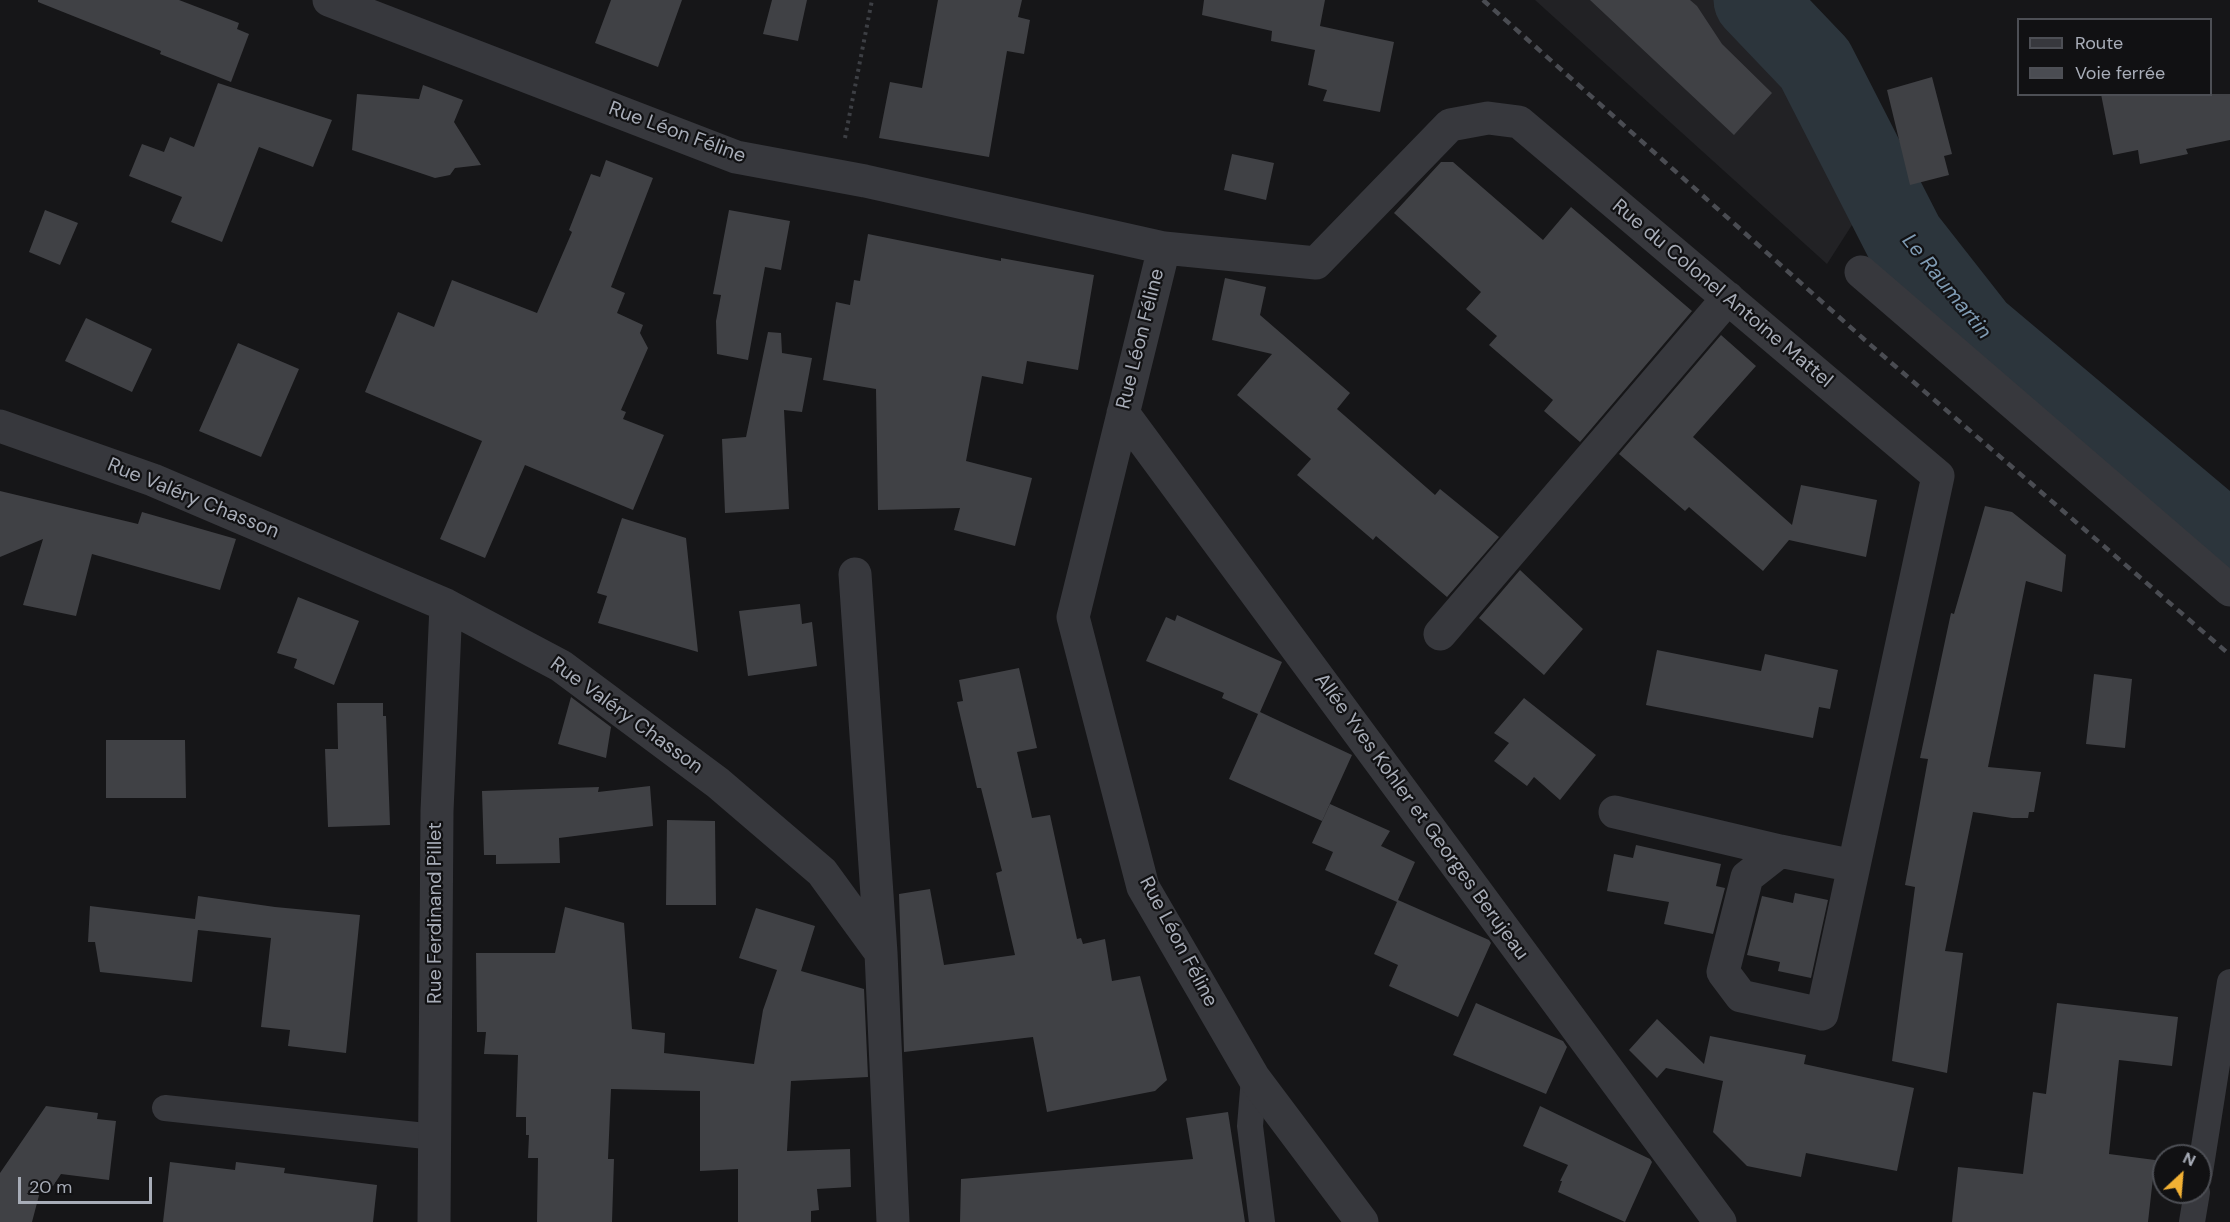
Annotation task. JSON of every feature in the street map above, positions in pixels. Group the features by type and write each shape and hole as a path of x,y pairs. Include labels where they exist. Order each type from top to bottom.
{"street":[{"name":"Rue Léon Féline","path":"329,0 736,157 837,176 1164,248 1073,617 1143,887 1254,1078 1362,1222"},
{"name":"Rue du Colonel Antoine Mattel","path":"1164,248 1316,263 1450,125 1488,118 1519,122 1938,476 1822,1014 1741,996 1723,972 1747,878 1780,851"},
{"path":"1861,272 2230,590"},
{"path":"1440,634 1728,298"},
{"name":"Allée Yves Kohler et Georges Berujeau","path":"1123,413 1719,1222"},
{"name":"Rue Valéry Chasson","path":"0,426 153,480 446,604 561,666 718,783 822,872 881,953"},
{"path":"855,574 881,953 893,1222"},
{"name":"Rue Ferdinand Pillet","path":"434,1222 436,811 446,604"},
{"path":"1615,812 1854,866"}],"lane":[{"path":"2204,1144 2230,982"},
{"path":"1254,1078 1250,1126 1262,1222"},
{"path":"165,1108 435,1137"},
{"path":"2192,1222 2195,1204"}],"path":[{"path":"837,176 872,0"}],"shaded area":[{"path":"1535,0 1757,0 1796,47 1866,203 1827,264"}],"building":[{"path":"38,0 179,0 239,23 237,29 249,34 231,82 160,54 161,51 38,2"},
{"path":"611,0 682,0 658,67 595,43"},
{"path":"772,0 807,0 798,41 763,34"},
{"path":"938,0 1022,0 1018,17 1030,20 1024,54 1007,51 989,157 879,138 890,82 922,88"},
{"path":"1204,0 1325,0 1320,26 1394,42 1380,112 1323,101 1327,90 1308,85 1315,50 1271,41 1272,31 1202,15"},
{"path":"1590,0 1690,0 1697,6 1722,44 1772,93 1734,135"},
{"path":"1932,77 1952,154 1944,156 1949,175 1910,185 1887,90"},
{"path":"218,83 332,120 313,167 259,147 222,242 171,222 182,197 129,176 142,144 164,152 170,137 194,147"},
{"path":"423,85 463,100 454,122 481,165 455,168 450,175 435,178 352,150 357,94 419,99"},
{"path":"2230,94 2230,140 2186,149 2188,154 2140,164 2138,150 2113,155 2101,96"},
{"path":"1232,154 1274,163 1266,200 1224,190"},
{"path":"606,160 653,178 611,287 625,293 617,313 643,325 640,333 648,348 621,410 626,412 623,419 664,435 633,510 525,465 485,558 440,539 482,441 365,392 398,312 434,327 452,280 537,313 572,232 569,230 591,174 600,177"},
{"path":"1441,162 1453,162 1543,240 1571,207 1692,311 1580,442 1544,411 1553,400 1489,345 1497,336 1466,309 1481,292 1394,213"},
{"path":"45,210 78,223 60,265 29,252"},
{"path":"729,210 790,221 781,270 765,267 748,360 717,354 716,321 721,295 713,294"},
{"path":"868,234 1001,261 1001,258 1094,275 1078,370 1027,361 1023,384 982,376 966,461 1032,478 1015,546 954,530 960,508 878,510 876,389 823,380 836,302 850,305 854,280 860,281"},
{"path":"1225,278 1266,287 1260,315 1350,393 1337,409 1435,495 1440,489 1499,537 1447,597 1376,536 1373,540 1297,475 1311,459 1237,395 1272,354 1212,340"},
{"path":"86,318 152,349 132,392 65,361"},
{"path":"768,332 781,333 782,353 812,358 802,412 784,410 789,509 725,513 722,439 746,437"},
{"path":"1721,335 1756,366 1693,437 1792,525 1801,485 1877,500 1866,557 1789,540 1763,571 1689,507 1685,511 1619,454"},
{"path":"238,343 299,369 261,457 199,431"},
{"path":"0,491 138,524 142,512 236,539 220,590 92,554 76,616 23,605 43,539 0,557"},
{"path":"1985,506 2012,512 2066,555 2062,592 2026,581 1988,767 2041,772 2034,812 2029,812 2028,818 1973,812 1945,951 1963,953 1947,1073 1892,1061 1915,887 1905,885 1928,759 1920,758 1951,613 1954,614"},
{"path":"622,518 686,538 698,652 598,623 607,596 597,593"},
{"path":"1520,570 1583,629 1544,675 1479,618"},
{"path":"298,597 359,621 334,685 294,668 297,659 277,653"},
{"path":"800,604 802,624 812,622 817,666 748,676 739,611"},
{"path":"1177,615 1282,662 1260,712 1352,755 1322,821 1229,779 1258,714 1222,698 1224,693 1146,661 1166,617 1175,621"},
{"path":"1657,650 1761,671 1765,654 1838,670 1830,709 1819,707 1813,738 1646,705"},
{"path":"1019,668 1037,748 1017,752 1032,818 1050,815 1077,939 1081,938 1083,944 1105,939 1112,981 1140,976 1167,1080 1155,1091 1047,1112 1033,1037 904,1052 899,894 930,889 944,965 1015,955 996,873 1002,871 981,788 977,788 957,702 963,701 959,680"},
{"path":"2094,674 2132,679 2125,748 2086,744"},
{"path":"571,697 611,727 606,758 558,744"},
{"path":"1524,698 1596,755 1560,800 1534,777 1527,786 1494,761 1509,743 1494,733"},
{"path":"337,703 383,703 383,716 386,716 390,825 328,827 325,749 338,749"},
{"path":"106,740 185,740 186,798 106,798"},
{"path":"650,786 653,826 559,838 560,863 496,864 496,855 484,855 482,791 599,787 598,792"},
{"path":"1330,804 1390,831 1381,846 1415,862 1398,900 1489,940 1491,943 1458,1017 1389,986 1398,965 1374,954 1397,902 1325,870 1333,852 1312,843"},
{"path":"667,820 715,821 716,905 666,905"},
{"path":"1636,845 1721,864 1716,886 1725,888 1713,934 1664,924 1669,902 1607,891 1614,854 1633,858"},
{"path":"1795,893 1828,900 1811,978 1778,971 1780,962 1747,955 1762,896 1793,903"},
{"path":"198,896 275,907 360,915 346,1053 288,1046 290,1030 261,1027 271,938 198,930 192,982 100,972 95,942 88,942 90,906 195,919"},
{"path":"565,907 624,923 632,1029 665,1033 664,1053 754,1064 763,1010 777,970 739,958 756,908 815,926 801,971 864,989 868,1077 791,1081 787,1151 850,1149 851,1187 817,1189 819,1210 811,1211 811,1222 738,1222 738,1169 700,1171 700,1091 611,1089 608,1159 614,1159 612,1222 537,1222 538,1158 528,1158 529,1135 526,1135 526,1117 516,1117 518,1055 484,1054 486,1032 477,1032 476,953 555,953"},
{"path":"1476,1003 1563,1041 1567,1047 1546,1094 1453,1055"},
{"path":"2057,1003 2178,1017 2172,1066 2119,1060 2109,1154 2152,1160 2148,1222 1952,1222 1958,1167 2023,1174 2033,1092 2046,1094"},
{"path":"1657,1019 1704,1064 1710,1036 1806,1055 1804,1064 1914,1088 1897,1171 1806,1153 1801,1177 1747,1166 1713,1132 1723,1081 1666,1068 1657,1078 1629,1050"},
{"path":"46,1106 98,1113 97,1119 116,1121 109,1180 61,1174 53,1186 42,1184 32,1222 0,1222 0,1173"},
{"path":"1540,1106 1650,1159 1652,1162 1625,1222 1558,1192 1562,1181 1560,1181 1568,1165 1523,1146"},
{"path":"1228,1112 1245,1222 960,1222 961,1179 1193,1159 1186,1118"},
{"path":"170,1162 235,1170 236,1162 285,1168 284,1173 377,1185 373,1222 163,1222"}],"waterway":[{"name":"Le Raumartin","path":"1754,0 1815,64 1904,238 1977,331 2230,544"}],"railway":[{"path":"1483,0 1866,341 2230,655"}]}
